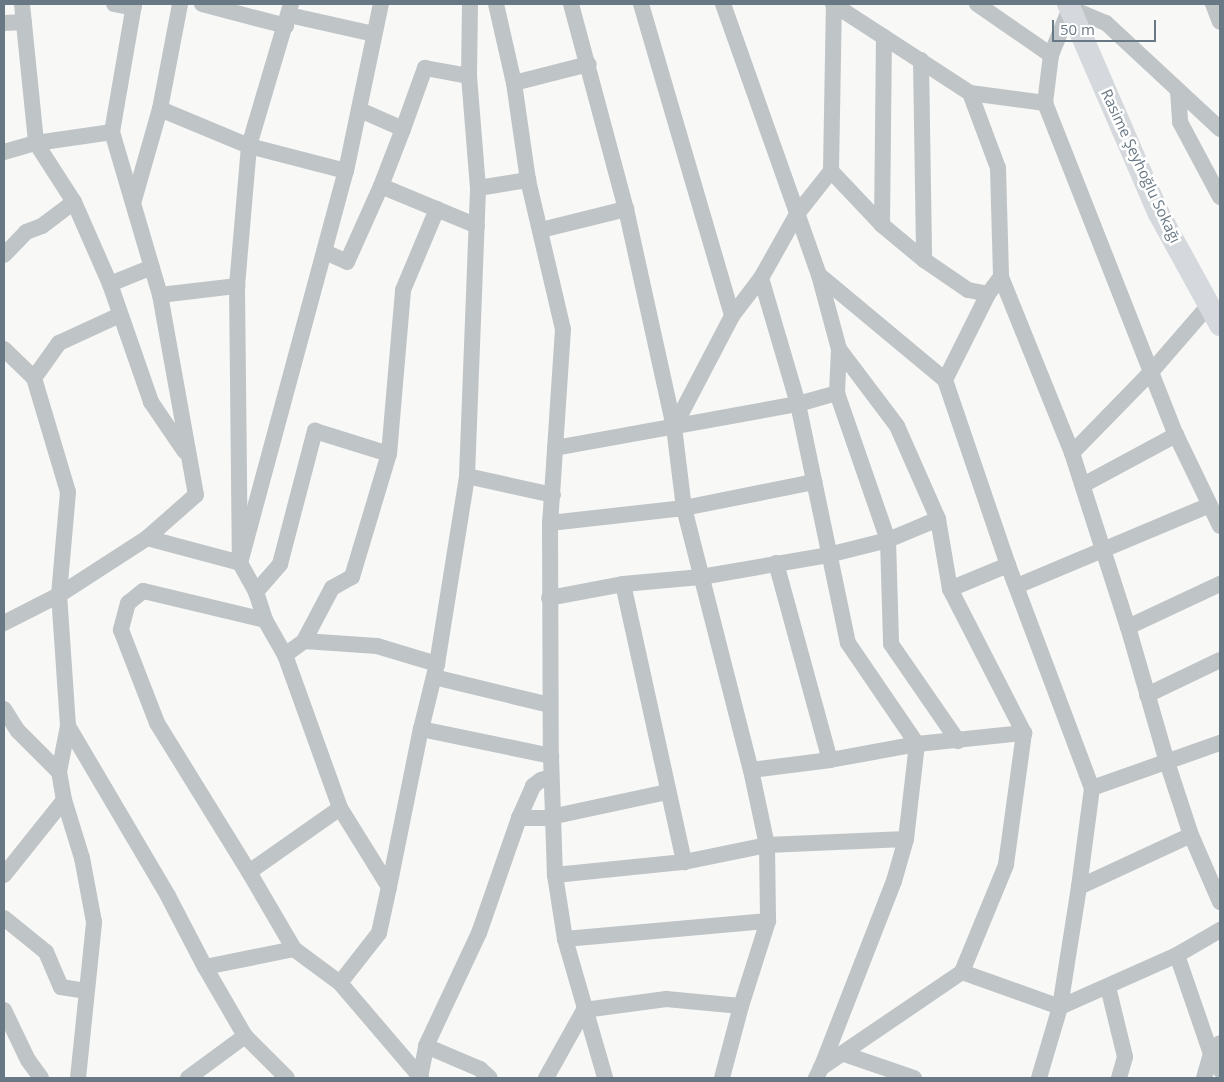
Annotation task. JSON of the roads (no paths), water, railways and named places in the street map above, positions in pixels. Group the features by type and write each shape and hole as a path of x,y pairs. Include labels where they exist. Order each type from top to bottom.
{"main road":[{"name":"Rasime Şeyhoğlu Sokağı","path":"1071,5 1159,214 1220,325"}],"street":[{"path":"22,4 36,143 74,202 110,284 151,402 188,456"},
{"path":"4,623 59,595 147,538 196,495 160,295 134,200 112,132 134,6 114,4"},
{"path":"134,200 160,109 180,4"},
{"path":"202,4 289,15 374,34"},
{"path":"240,563 346,171 381,4"},
{"path":"340,983 380,933 421,729 436,670 467,476 478,188 468,76 470,4"},
{"path":"496,4 514,83 528,180 563,329 550,523 550,704 554,875 565,940 605,1078"},
{"path":"571,4 626,209 674,427 684,508 751,770 767,845 768,921 722,1078"},
{"path":"641,4 732,316"},
{"path":"723,4 819,275 839,349 837,393 888,540 891,644 958,740"},
{"path":"674,427 732,316 761,278 797,214 831,171 833,4"},
{"path":"833,4 970,92 1045,103"},
{"path":"978,4 1050,55"},
{"path":"1213,4 1220,22"},
{"path":"1220,129 1178,92 1106,23 1071,5 1050,55 1045,103 1176,435 1220,526"},
{"path":"289,15 249,146 236,286 240,563 256,592 265,620 285,655 340,808 389,887"},
{"path":"4,23 24,22"},
{"path":"882,224 884,37"},
{"path":"921,60 924,260"},
{"path":"514,83 588,64"},
{"path":"325,252 347,262 381,186 425,68 468,76"},
{"path":"970,92 998,168 1001,277 1083,484 1102,550 1128,627 1167,762 1191,835 1220,902"},
{"path":"1178,92 1180,122 1220,197"},
{"path":"160,109 249,146 346,171"},
{"path":"360,110 403,129"},
{"path":"4,152 36,143 112,132"},
{"path":"831,171 882,224 924,260 968,290 988,294"},
{"path":"478,188 528,180"},
{"path":"381,186 477,226"},
{"path":"4,255 26,232 42,226 74,202"},
{"path":"285,655 304,641 332,588 352,577 389,454 403,290 437,209"},
{"path":"541,230 626,209"},
{"path":"110,284 152,267"},
{"path":"819,275 945,380 1008,565 1092,788 1060,1008 1039,1078"},
{"path":"945,380 988,294 1001,277"},
{"path":"761,278 798,404 828,555 848,643 916,744 906,839 894,882 819,1073"},
{"path":"160,295 236,286"},
{"path":"1072,453 1151,372 1209,305"},
{"path":"34,378 59,343 120,315"},
{"path":"4,348 34,378 68,492 59,595 68,726 58,772 64,800 82,858 94,922 86,991 82,1077"},
{"path":"819,1073 962,972 1006,865 1024,734 950,589 938,519 897,426 839,349"},
{"path":"556,448 798,404 837,393"},
{"path":"256,592 280,564 315,431 389,454"},
{"path":"1083,484 1176,435"},
{"path":"467,476 553,495"},
{"path":"550,523 684,508 814,482"},
{"path":"1017,586 1210,505"},
{"path":"550,598 623,584 701,577 776,562 828,555 888,540 938,519"},
{"path":"147,538 240,563"},
{"path":"776,562 830,760"},
{"path":"950,589 1008,565"},
{"path":"623,584 667,792 684,862"},
{"path":"1128,627 1220,584"},
{"path":"265,620 143,591 128,603 121,630 157,723 294,949 340,983 420,1078"},
{"path":"304,641 377,646 436,670 550,704"},
{"path":"1147,695 1220,660"},
{"path":"4,709 18,731 58,772"},
{"path":"68,726 168,896 205,967 246,1036 287,1078"},
{"path":"421,729 551,756"},
{"path":"751,770 830,760 916,744 1024,734"},
{"path":"1092,788 1220,743"},
{"path":"420,1078 426,1046 479,933 519,818 533,786 540,780 551,776"},
{"path":"519,818 553,816 667,792"},
{"path":"4,875 64,800"},
{"path":"249,872 340,808"},
{"path":"1079,887 1191,835"},
{"path":"554,875 684,862 767,845 906,839"},
{"path":"4,918 46,952 61,987 86,991"},
{"path":"565,940 768,921"},
{"path":"962,972 1060,1008 1177,955 1220,930"},
{"path":"205,967 294,949"},
{"path":"1177,955 1216,1048 1220,1070"},
{"path":"1108,987 1125,1057 1119,1078"},
{"path":"584,1010 666,999 742,1006"},
{"path":"4,1010 28,1060 41,1078"},
{"path":"546,1078 584,1010"},
{"path":"188,1078 246,1036"},
{"path":"426,1046 480,1069 490,1078"},
{"path":"1204,1078 1216,1048"},
{"path":"844,1054 914,1078"}]}
